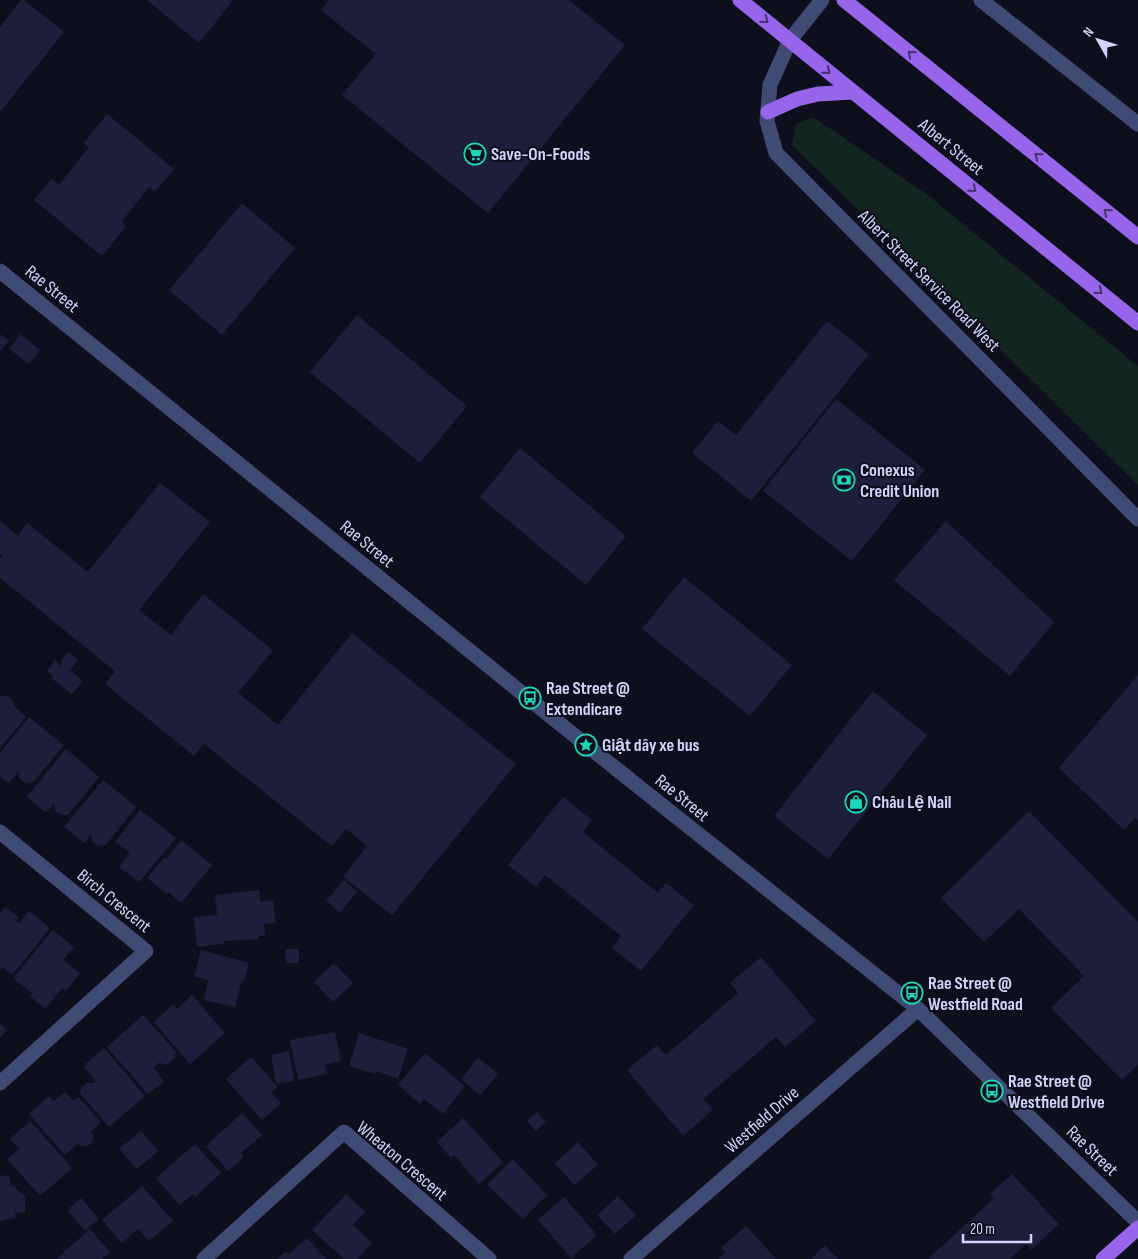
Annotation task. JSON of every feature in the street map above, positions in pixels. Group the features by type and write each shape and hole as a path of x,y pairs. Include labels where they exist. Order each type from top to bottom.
{"main road":[{"name":"Albert Street","path":"740,0 1138,323"},
{"path":"844,0 1138,237"},
{"path":"768,112 797,99 818,94 853,92"},
{"path":"1103,1259 1138,1228"}],"street":[{"name":"Albert Street Service Road West","path":"822,0 790,40 770,85 767,121 776,153 1138,519"},
{"path":"981,0 1138,124"},
{"name":"Rae Street","path":"0,272 580,740 918,1009 1138,1222"},
{"name":"Birch Crescent","path":"0,832 146,951 0,1083"},
{"name":"Westfield Drive","path":"630,1259 918,1009"},
{"name":"Wheaton Crescent","path":"204,1259 344,1132 489,1259"}],"green space":[{"path":"813,117 925,193 1138,366 1138,485 792,145 796,124"}],"building":[{"path":"21,0 24,0 64,32 0,112 0,27"},
{"path":"147,0 233,0 199,43"},
{"name":"Save-On-Foods","path":"329,0 569,0 625,45 488,213 342,95 376,54 321,10"},
{"path":"107,114 174,169 155,192 149,187 121,222 126,226 102,256 34,200 52,179 59,185 89,147 84,143"},
{"path":"242,203 295,248 222,335 169,290"},
{"path":"357,315 467,406 420,463 310,372"},
{"path":"827,321 869,354 751,501 692,453 718,421 736,435"},
{"path":"0,334 9,341 0,351"},
{"path":"20,334 40,350 29,364 9,349"},
{"name":"Conexus Credit Union","path":"836,399 925,470 852,561 763,491"},
{"path":"520,448 626,536 586,585 480,497"},
{"path":"160,483 210,522 139,610 171,635 203,594 273,650 238,693 278,725 352,633 516,764 392,915 343,877 367,846 346,829 332,846 204,744 194,756 105,684 115,671 0,578 0,559 2,556 0,554 0,521 18,536 27,523 88,572"},
{"path":"946,521 1054,622 1010,676 894,580"},
{"path":"684,577 792,665 750,716 642,629"},
{"path":"68,652 78,660 70,670 83,681 72,694 51,678 53,676 47,671 55,660 61,666 60,662"},
{"path":"1138,675 1138,820 1135,818 1124,830 1059,768"},
{"path":"873,691 927,735 828,859 774,816"},
{"path":"5,695 13,701 13,705 26,717 0,748 0,697"},
{"path":"29,717 64,745 33,782 25,783 19,778 19,771 8,783 0,776 0,753"},
{"path":"66,749 99,777 68,815 61,815 55,811 54,803 46,813 27,797"},
{"path":"103,780 136,807 106,845 98,846 92,841 91,834 84,843 64,827"},
{"path":"563,797 592,820 583,832 658,893 666,883 694,905 641,971 612,948 621,936 545,875 536,887 508,865"},
{"path":"140,810 176,838 139,882 119,867 130,853 115,842"},
{"path":"1029,811 1138,922 1138,1065 1122,1080 1051,1008 1084,976 1019,909 984,942 941,898"},
{"path":"181,840 212,865 181,903 147,878 165,857 167,858"},
{"path":"344,880 357,892 340,913 326,901"},
{"path":"259,890 261,902 273,900 276,923 264,924 265,936 259,936 259,939 224,941 224,944 197,947 194,917 217,915 215,895"},
{"path":"5,907 19,918 16,921 19,923 29,911 50,928 12,975 3,967 0,971 0,913"},
{"path":"53,930 74,947 63,960 80,973 66,991 62,988 45,1009 30,996 32,993 13,978"},
{"path":"285,949 299,949 299,963 286,963"},
{"path":"201,950 249,963 245,980 242,980 235,1007 204,1000 208,980 194,976"},
{"path":"761,957 816,1021 785,1047 776,1037 703,1099 713,1110 683,1136 627,1070 657,1045 666,1055 738,993 730,983"},
{"path":"334,963 353,983 333,1002 314,982"},
{"path":"192,995 225,1033 190,1064 154,1022 174,1004 177,1009"},
{"path":"143,1015 176,1052 175,1058 167,1065 160,1062 153,1068 164,1081 148,1094 107,1047"},
{"path":"0,1024 7,1030 0,1038"},
{"path":"335,1032 341,1061 325,1064 327,1074 298,1080 290,1040"},
{"path":"359,1033 408,1049 398,1079 376,1071 375,1074 349,1066"},
{"path":"104,1048 145,1096 109,1127 80,1093 81,1088 87,1083 96,1081 83,1066"},
{"path":"289,1051 294,1081 276,1084 271,1055"},
{"path":"425,1053 465,1086 443,1114 424,1099 420,1104 398,1085"},
{"path":"251,1057 278,1087 271,1093 281,1103 262,1120 226,1079"},
{"path":"478,1058 498,1074 480,1095 461,1079"},
{"path":"65,1092 73,1101 78,1097 101,1122 91,1132 93,1142 88,1146 81,1146 78,1143 65,1155 29,1114 49,1096 54,1101"},
{"path":"537,1112 546,1122 536,1131 527,1121"},
{"path":"242,1113 262,1135 241,1153 244,1157 228,1171 206,1146"},
{"path":"463,1118 503,1162 479,1184 454,1155 451,1158 437,1142"},
{"path":"30,1121 72,1168 40,1196 7,1159 19,1149 10,1139"},
{"path":"141,1131 158,1151 137,1169 119,1149"},
{"path":"578,1142 598,1165 574,1185 555,1163"},
{"path":"195,1144 221,1173 195,1197 193,1194 180,1205 156,1178"},
{"path":"513,1159 547,1195 523,1219 487,1185"},
{"path":"1012,1174 1059,1224 1031,1250 1026,1244 1010,1259 928,1259 994,1198 990,1194"},
{"path":"9,1175 11,1185 25,1197 25,1212 15,1213 16,1218 0,1221 0,1176"},
{"path":"142,1186 173,1221 149,1241 138,1229 122,1243 102,1220"},
{"path":"346,1194 365,1212 353,1225 372,1243 357,1259 344,1259 312,1230"},
{"path":"618,1196 636,1215 615,1234 597,1215"},
{"path":"564,1197 597,1235 571,1258 538,1220"},
{"path":"81,1198 99,1219 85,1231 67,1210"},
{"path":"746,1226 776,1259 718,1259 725,1253 721,1248"},
{"path":"90,1229 110,1252 102,1259 56,1259"},
{"path":"307,1238 326,1259 277,1259 286,1251 289,1254"},
{"path":"825,1245 838,1259 811,1259"}],"place":[{"name":"Save-On-Foods","path":"475,154"},
{"name":"Conexus Credit Union","path":"844,480"},
{"name":"Rae Street @ Extendicare","path":"530,698"},
{"name":"Giật dây xe bus","path":"586,745"},
{"name":"Châu Lệ Nail","path":"856,802"},
{"name":"Rae Street @ Westfield Road","path":"912,993"},
{"name":"Rae Street @ Westfield Drive","path":"992,1091"}]}
